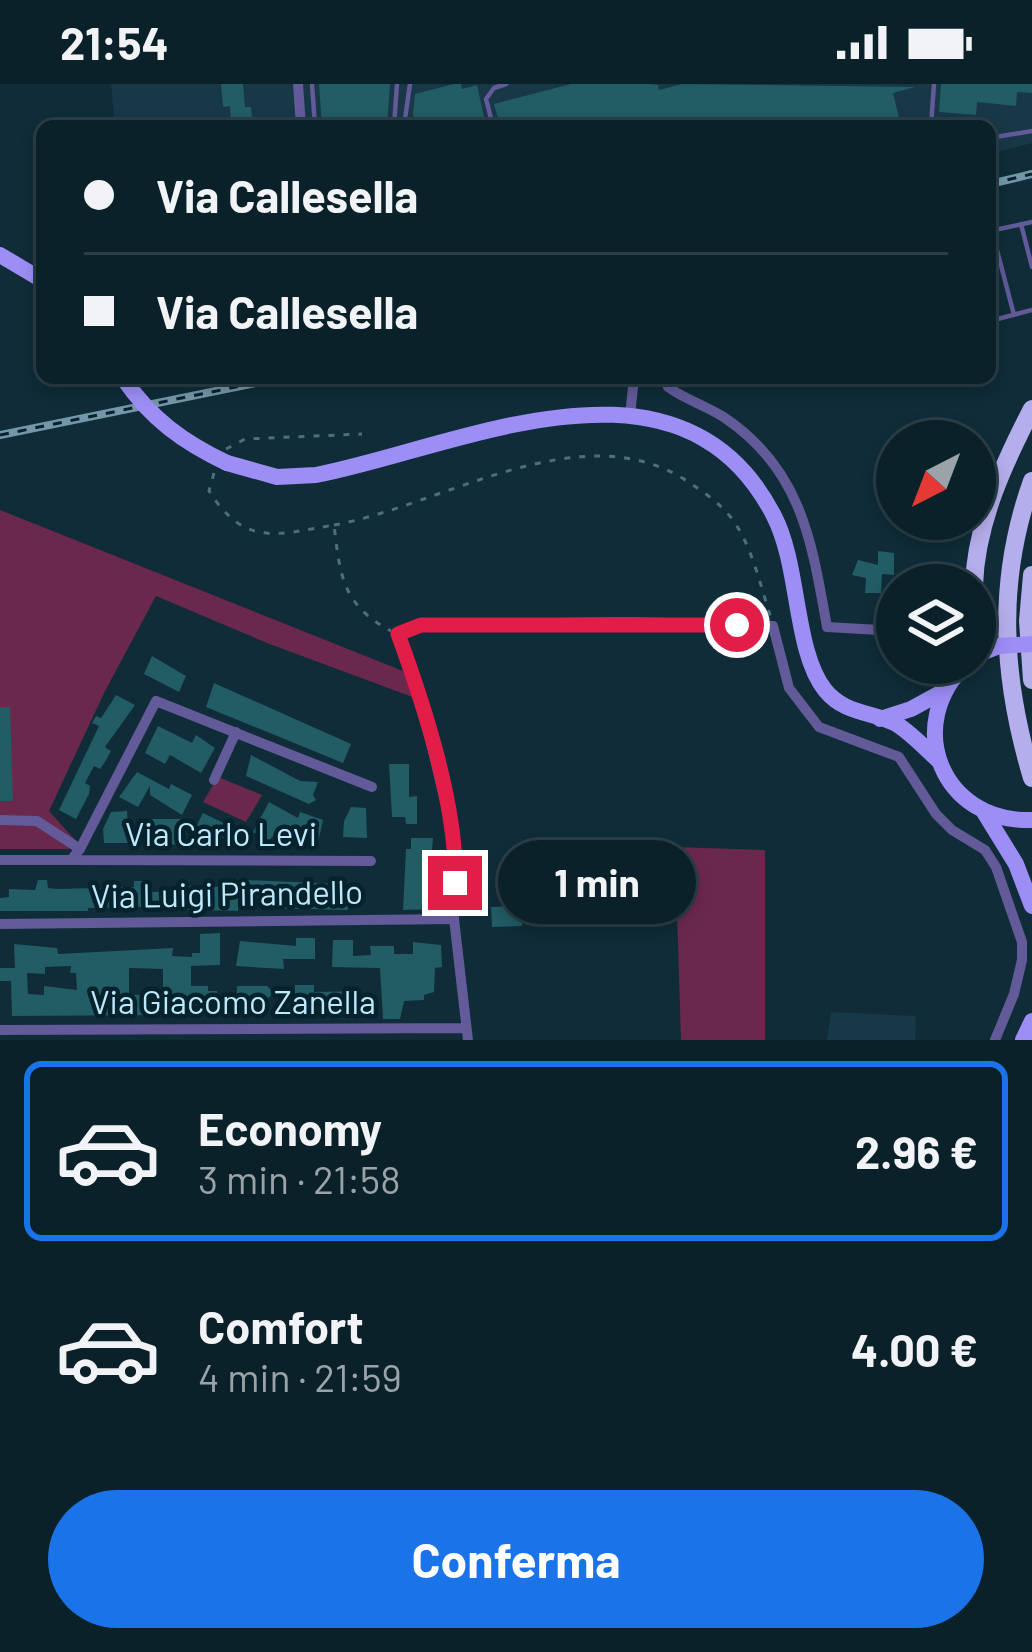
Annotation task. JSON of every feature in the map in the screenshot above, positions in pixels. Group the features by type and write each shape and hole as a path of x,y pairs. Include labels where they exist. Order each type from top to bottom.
{"highway":[{"path":"978,564 988,512 1006,460 1032,410"},
{"path":"1032,481 1013,542 1005,620 1012,700 1032,778"},
{"path":"1032,574 1028,621 1032,680"}],"main road":[{"path":"0,256 36,277"},
{"path":"128,384 159,423 189,445 277,477 316,475 562,414 630,416 677,428 713,446 760,493 790,553 819,681 840,704 895,723 939,761 956,790 983,811 1016,864 1032,907"},
{"path":"996,648 1032,644"},
{"path":"880,719 911,709 949,684"},
{"path":"939,761 935,718 944,690"},
{"path":"983,811 1024,820"},
{"path":"1023,1040 1032,1021"}],"street":[{"path":"298,84 301,120"},
{"path":"630,416 633,384"},
{"path":"667,384 748,436 788,486 809,533 827,627 876,630"},
{"path":"467,1034 454,919 456,846 424,714 398,634 421,625 773,626 789,688 809,718 830,734 899,757 936,814 985,850 996,867 1022,942 1022,960 995,1040"},
{"path":"0,820 37,821 76,855 156,701 372,787"},
{"path":"214,780 236,732"},
{"name":"Via Carlo Levi","path":"0,860 76,855 371,861"},
{"name":"Via Luigi Pirandello","path":"0,924 454,919"},
{"name":"Via Giacomo Zanella","path":"0,1030 179,1026 467,1034"}],"lane":[{"path":"312,84 315,120"},
{"path":"394,120 397,84"},
{"path":"405,120 410,84"},
{"path":"491,120 486,99 493,86 506,84"},
{"path":"931,120 934,84"},
{"path":"996,137 1032,131"},
{"path":"996,230 1032,222"},
{"path":"1021,224 1032,267"},
{"path":"996,249 1014,315"},
{"path":"996,320 1032,310"}],"path":[{"path":"362,434 245,439 223,459 209,491 242,529 280,534 365,519 520,467 618,456 673,472 711,496 736,524 773,626"},
{"path":"334,525 340,579 347,593 379,624 398,634"}],"shaded area":[{"path":"111,84 1032,84 1032,143 996,152 996,120 114,120"},
{"path":"0,510 408,673 415,698 156,596 49,811 75,840 69,849 0,849"},
{"path":"218,777 262,795 246,822 203,802"},
{"path":"675,847 765,850 765,1040 681,1040"},
{"path":"831,1012 916,1016 915,1040 827,1040"}],"building":[{"path":"221,84 243,84 245,107 251,107 252,117 231,120 230,106 223,107"},
{"path":"319,84 390,84 387,120 322,120"},
{"path":"454,84 461,84 462,89 477,85 485,120 414,120 415,94"},
{"path":"571,84 651,84 659,90 682,84 915,87 893,93 900,120 498,120 494,104"},
{"path":"941,84 1032,84 1032,93 1017,92 1016,106 977,102 976,115 939,112"},
{"path":"878,551 894,553 894,564 878,564"},
{"path":"858,560 876,564 876,593 865,593 866,578 852,575"},
{"path":"152,656 186,676 179,692 144,674"},
{"path":"214,683 351,744 343,763 206,707"},
{"path":"116,695 135,705 105,747 111,751 105,762 100,769 94,766 85,783 90,786 89,794 76,819 59,810 99,726 92,723"},
{"path":"0,707 10,707 13,801 0,801"},
{"path":"158,726 192,743 196,735 215,748 201,773 170,755 165,764 145,753"},
{"path":"251,755 300,781 318,782 316,800 309,804 246,776"},
{"path":"389,764 409,764 409,797 417,796 417,824 392,817"},
{"path":"137,772 192,795 182,815 150,795 150,786 138,807 119,797"},
{"path":"269,802 298,818 300,812 323,820 318,843 278,832 269,840 253,832"},
{"path":"351,807 366,808 367,838 343,837"},
{"path":"127,811 129,843 104,843 103,829 111,812"},
{"path":"203,813 238,830 232,843 220,837 217,843 194,831"},
{"path":"150,819 181,819 176,828 182,830 182,845 147,843"},
{"path":"411,838 433,838 434,909 403,910 406,849 411,849"},
{"path":"223,879 339,884 345,886 348,910 268,908 268,899 238,900 238,911 163,909 163,903 143,903 143,907 88,911 0,911 0,898 9,897 9,889 35,890 38,880 47,880 48,888 57,889 134,887 134,881 149,881 149,892 223,887"},
{"path":"521,906 522,926 492,927 491,907"},
{"path":"220,933 220,965 191,966 191,986 217,991 216,1017 197,1014 197,1006 155,1007 155,1015 12,1016 11,981 0,981 0,968 15,968 14,944 57,948 58,954 173,948 172,956 192,957 200,953 200,934","holes":["71,966 77,990 44,986 44,995 28,994 27,973 45,974 45,967","129,968 163,969 163,994 129,995"]},
{"path":"296,938 315,938 315,959 283,959 284,969 236,966 240,941 296,946"},
{"path":"333,940 353,940 353,956 371,955 370,946 394,946 394,954 413,954 413,942 441,945 442,967 435,968 434,992 424,995 424,1000 404,1001 400,1019 383,1019 380,968 332,967"},
{"path":"295,985 314,985 314,992 359,991 360,1011 295,1013"},
{"path":"237,986 267,986 274,993 268,998 268,1011 236,1008"}],"railway":[{"path":"996,183 1032,174"},
{"path":"0,435 251,384"}],"route":[{"path":"455,883 456,846 424,714 398,634 421,625 737,625"}]}
